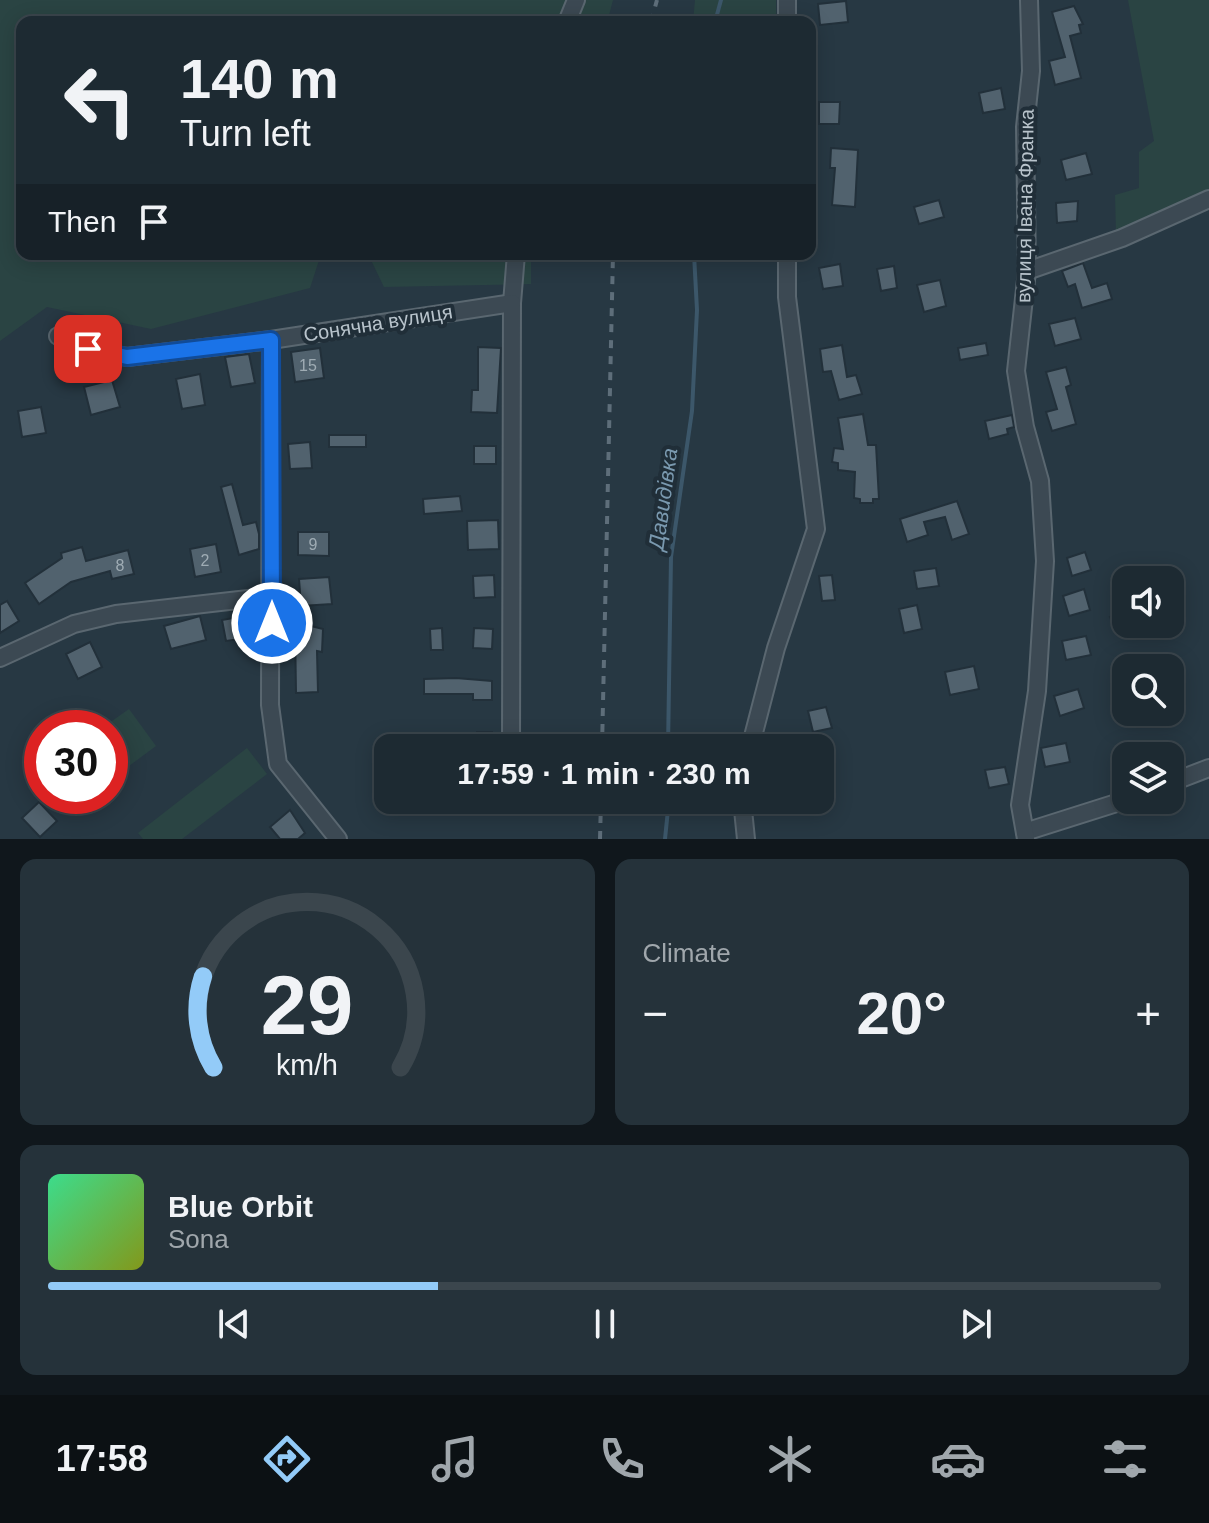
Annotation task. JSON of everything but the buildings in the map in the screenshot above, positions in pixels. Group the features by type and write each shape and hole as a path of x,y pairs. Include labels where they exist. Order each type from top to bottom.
{"street":[{"name":"вулиця Івана Франка","path":"1026,836 1020,805 1037,691 1045,561 1040,481 1025,427 1016,371 1027,271 1025,127 1031,71 1029,0"},
{"path":"1027,271 1122,238 1209,199"},
{"path":"511,734 512,303 516,260"},
{"path":"754,734 776,648 816,529 787,297 787,260"},
{"name":"Сонячна вулиця","path":"58,336 88,349 127,357 271,340 512,303"},
{"path":"271,340 273,596 270,705 278,764 338,839"},
{"path":"0,658 74,624 116,614 273,596"},
{"path":"1184,778 1209,768"},
{"path":"1026,836 1112,805"},
{"path":"743,814 746,839"}],"green space":[{"path":"0,0 613,0 609,16 16,16 16,260 319,260 310,288 151,329 47,307 0,341"},
{"path":"695,0 776,0 776,16 694,16"},
{"path":"1128,0 1209,0 1209,194 1116,233 1115,195 1139,188 1139,152 1154,141"},
{"path":"371,260 531,260 531,284 384,287"},
{"path":"129,709 156,746 128,767 128,710"},
{"path":"247,748 267,774 182,839 143,839 138,833"}],"waterway":[{"name":"Давидівка","path":"717,16 721,0"},
{"name":"Давидівка","path":"668,734 671,557 692,411 697,310 694,260"},
{"name":"Давидівка","path":"665,839 668,814"}],"railway":[{"path":"653,16 657,0"},
{"path":"602,734 613,260"},
{"path":"600,839 601,814"}],"route":[{"path":"88,349 127,357 271,340 272,623"}]}
